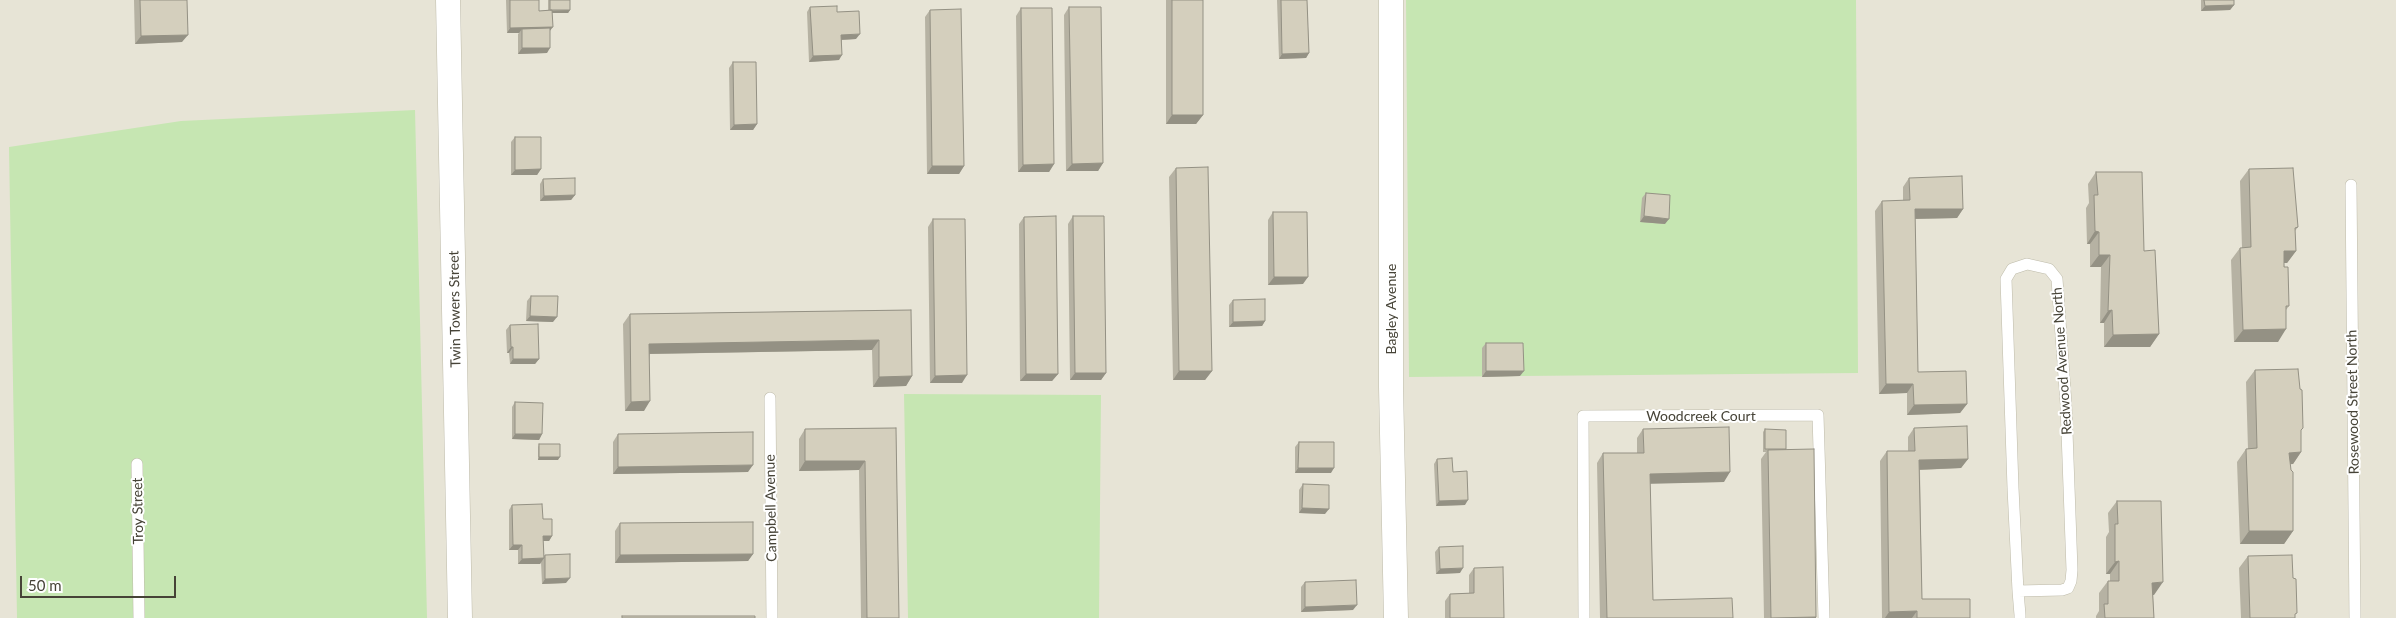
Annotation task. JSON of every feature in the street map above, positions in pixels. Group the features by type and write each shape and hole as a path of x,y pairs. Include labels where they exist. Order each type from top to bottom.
{"street":[{"name":"Twin Towers Street","path":"448,0 460,618"},
{"name":"Bagley Avenue","path":"1391,0 1390,387 1396,618"}],"lane":[{"name":"Rosewood Street North","path":"2351,185 2355,618"},
{"name":"Redwood Avenue North","path":"2018,591 2062,590 2068,588 2072,570 2066,404 2057,278 2049,269 2027,264 2012,269 2006,278 2018,591 2020,618"},
{"name":"Campbell Avenue","path":"770,398 772,618"},
{"name":"Woodcreek Court","path":"1584,618 1583,416 1818,415 1824,618"},
{"name":"Troy Street","path":"137,464 139,618"}],"shaded area":[{"path":"0,0 2396,0 2396,618 0,618"}],"green space":[{"path":"1406,0 1856,0 1858,373 1409,377"},
{"path":"415,110 427,618 17,618 9,147 181,121"},
{"path":"904,394 1101,395 1099,618 908,618"}],"building":[{"path":"140,0 187,0 188,35 141,36"},
{"path":"510,0 539,0 539,11 552,10 553,27 510,28"},
{"path":"550,0 570,0 570,10 550,10"},
{"path":"1172,0 1203,0 1203,115 1172,115"},
{"path":"1281,0 1307,0 1309,53 1282,54"},
{"path":"2204,0 2234,0 2234,5 2205,6"},
{"path":"837,6 837,12 859,11 860,34 841,35 842,55 813,56 810,7"},
{"path":"1069,7 1101,7 1103,163 1072,164"},
{"path":"1021,8 1052,8 1054,164 1023,165"},
{"path":"961,9 964,166 932,166 930,10"},
{"path":"550,28 550,48 522,48 522,29"},
{"path":"733,62 756,62 757,124 734,125"},
{"path":"515,137 541,137 541,169 515,170"},
{"path":"1208,167 1212,371 1179,371 1176,168"},
{"path":"2293,168 2298,227 2295,228 2296,251 2284,251 2284,267 2288,267 2289,306 2286,306 2286,329 2243,330 2240,248 2251,247 2249,169"},
{"path":"2096,172 2142,172 2144,251 2155,250 2159,334 2113,335 2112,310 2108,311 2110,255 2099,255 2099,232 2095,231 2094,195 2098,195"},
{"path":"1962,176 1963,209 1915,209 1918,372 1966,371 1967,404 1914,405 1913,384 1886,384 1882,201 1910,200 1909,178"},
{"path":"575,178 575,195 544,196 543,179"},
{"path":"1646,193 1670,195 1669,219 1644,216"},
{"path":"1273,212 1307,212 1308,277 1274,277"},
{"path":"1056,216 1058,374 1026,374 1024,217"},
{"path":"1073,216 1104,216 1106,373 1075,373"},
{"path":"933,219 965,219 967,375 935,376"},
{"path":"531,296 558,296 557,317 530,316"},
{"path":"1265,299 1265,321 1233,322 1233,300"},
{"path":"911,310 912,376 879,377 879,340 649,344 650,401 631,402 630,314"},
{"path":"538,324 539,359 513,359 510,325"},
{"path":"1486,343 1523,343 1524,371 1486,371"},
{"path":"2298,369 2300,389 2302,390 2303,428 2301,430 2301,452 2289,453 2291,470 2293,472 2293,531 2249,531 2246,449 2257,448 2255,370"},
{"path":"515,402 543,403 542,434 515,434"},
{"path":"1967,426 1968,459 1919,460 1922,599 1970,599 1970,618 1917,618 1917,611 1889,612 1887,451 1915,451 1914,428"},
{"path":"1729,427 1730,472 1650,474 1653,600 1732,598 1733,618 1607,618 1603,453 1644,453 1643,429"},
{"path":"896,428 899,618 867,618 865,461 805,461 805,429"},
{"path":"1765,429 1786,430 1786,449 1765,449"},
{"path":"753,432 753,465 618,467 618,434"},
{"path":"1299,442 1334,442 1334,468 1298,468"},
{"path":"539,444 560,444 560,457 539,457"},
{"path":"1814,449 1816,617 1771,618 1768,450"},
{"path":"1452,458 1453,472 1467,471 1468,500 1439,501 1437,459"},
{"path":"1303,484 1329,485 1329,509 1302,508"},
{"path":"2117,501 2161,501 2163,582 2152,583 2154,618 2105,618 2104,604 2108,604 2108,581 2119,581 2119,561 2115,562 2115,524 2118,524"},
{"path":"542,504 543,519 552,519 552,536 543,536 544,558 522,559 522,545 513,545 512,505"},
{"path":"753,522 753,554 620,555 620,523"},
{"path":"1463,546 1463,568 1440,569 1439,547"},
{"path":"570,554 570,578 545,579 545,555"},
{"path":"2292,555 2293,578 2296,579 2297,613 2295,618 2250,618 2248,556"},
{"path":"1503,567 1504,618 1450,618 1450,594 1474,593 1474,568"},
{"path":"1356,580 1357,605 1305,607 1305,582"},
{"path":"622,616 755,616 755,618 622,618"}]}
